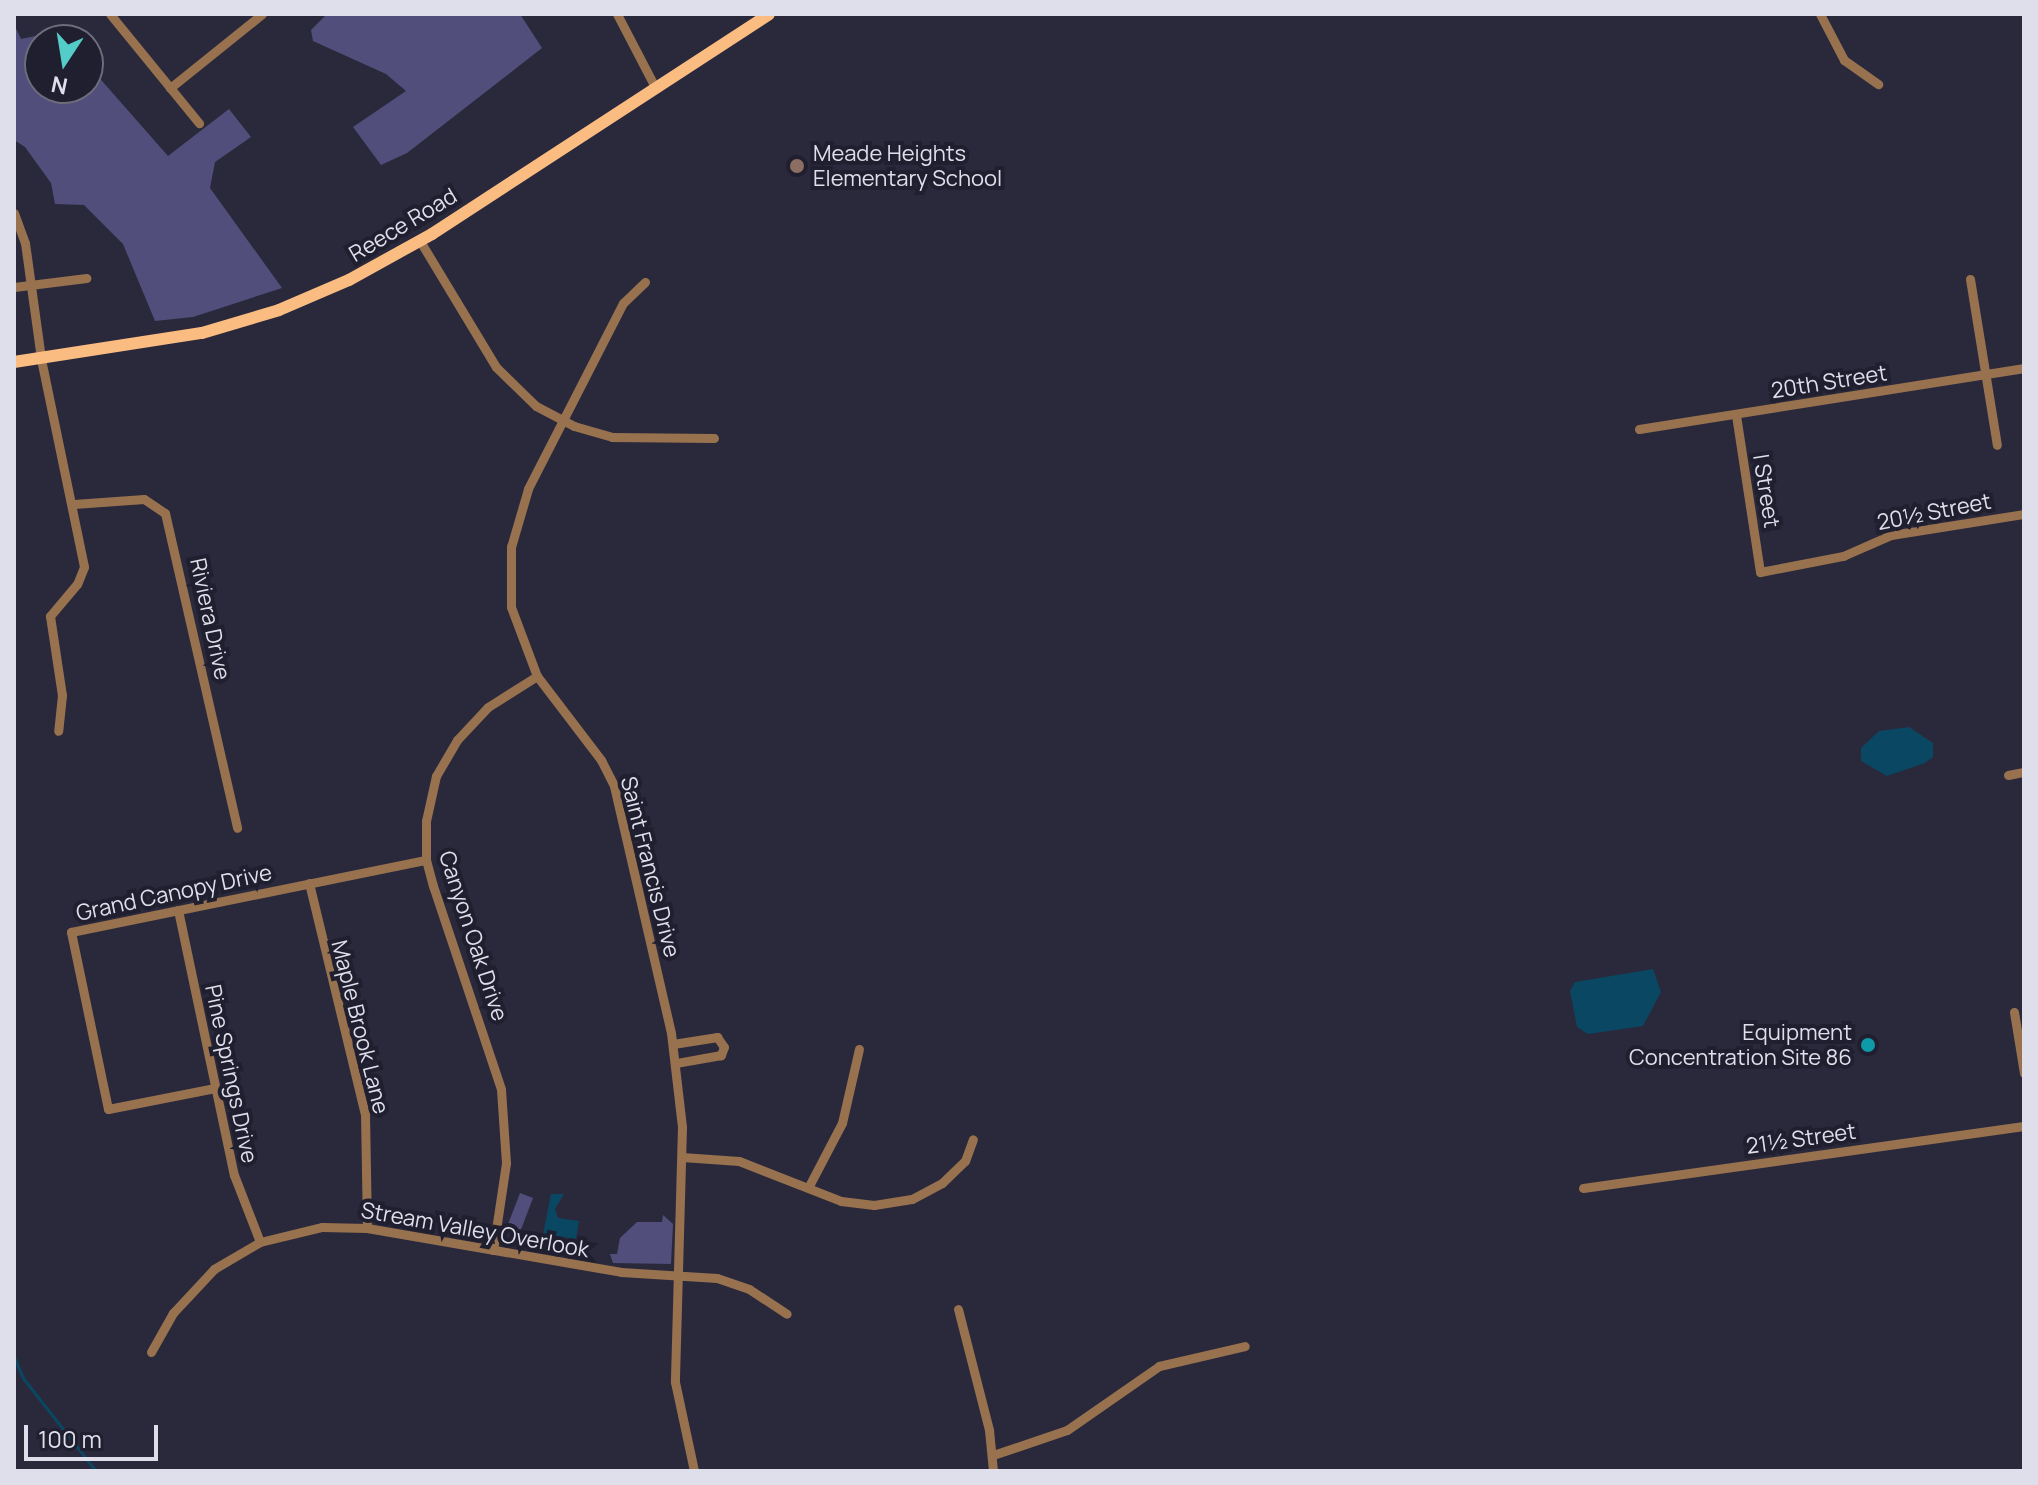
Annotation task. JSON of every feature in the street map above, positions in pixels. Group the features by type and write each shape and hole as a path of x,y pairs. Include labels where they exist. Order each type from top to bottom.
{"main road":[{"name":"Reece Road","path":"14,362 162,342 242,322 349,280 420,241 765,15"}],"street":[{"path":"110,14 199,123"},
{"path":"170,88 262,14"},
{"path":"617,14 655,87"},
{"path":"1820,14 1844,60 1878,84"},
{"path":"14,213 25,243 41,359 74,504 84,567 77,584 50,616 62,695 58,731"},
{"path":"420,241 496,367 536,406 562,420 624,439 714,438"},
{"path":"14,287 86,278"},
{"path":"1970,279 1997,445"},
{"name":"Saint Francis Drive","path":"645,282 623,303 528,489 511,547 511,607 537,676 601,760 614,786 673,1044 682,1157 675,1382 694,1471"},
{"name":"20th Street","path":"1639,429 2024,368"},
{"name":"I Street","path":"1736,415 1760,572"},
{"name":"Riviera Drive","path":"74,504 144,499 165,513 237,828"},
{"name":"20½ Street","path":"1760,572 1834,559 1891,535 2024,514"},
{"name":"Canyon Oak Drive","path":"493,1250 506,1163 501,1089 426,860 429,800 445,758 488,707 537,676"},
{"path":"2008,775 2024,772"},
{"name":"Grand Canopy Drive","path":"215,1088 108,1109 71,932 426,860"},
{"name":"Maple Brook Lane","path":"309,883 365,1114 367,1228"},
{"name":"Pine Springs Drive","path":"178,910 234,1175 260,1242"},
{"path":"2014,1012 2024,1073"},
{"path":"673,1044 717,1037 724,1047 721,1055 676,1063"},
{"path":"809,1186 842,1123 859,1049"},
{"name":"21½ Street","path":"1583,1188 2024,1126"},
{"path":"682,1157 739,1161 858,1204 912,1199 955,1173 973,1139"},
{"name":"Stream Valley Overlook","path":"151,1352 173,1313 199,1282 260,1242 308,1229 367,1228 611,1271 734,1282 787,1314"},
{"path":"958,1309 993,1455 993,1471"},
{"path":"993,1455 1067,1430 1159,1366 1245,1346"}],"shaded area":[{"path":"327,14 520,14 542,48 407,153 381,165 353,127 406,91 386,74 313,41 311,30"},
{"path":"14,24 21,39 24,38 24,104 104,104 104,83 168,156 229,109 251,137 215,162 210,188 282,288 193,317 155,321 123,244 84,205 55,204 51,183 25,147 14,140"},
{"path":"520,1193 533,1198 520,1233 507,1228"},
{"path":"663,1215 673,1224 671,1264 613,1263 610,1254 617,1254 620,1238 637,1222 662,1222"}],"water":[{"path":"1909,727 1933,743 1933,757 1925,763 1887,776 1861,761 1861,748 1879,731"},
{"path":"1653,969 1661,992 1643,1026 1588,1034 1577,1027 1570,991 1575,982"},
{"path":"551,1194 564,1194 555,1209 558,1218 579,1221 576,1239 543,1234"}],"waterway":[{"path":"14,1357 23,1378 96,1471"}],"place":[{"name":"Meade Heights Elementary School","path":"797,166"},
{"name":"Equipment Concentration Site 86","path":"1868,1045"}]}
